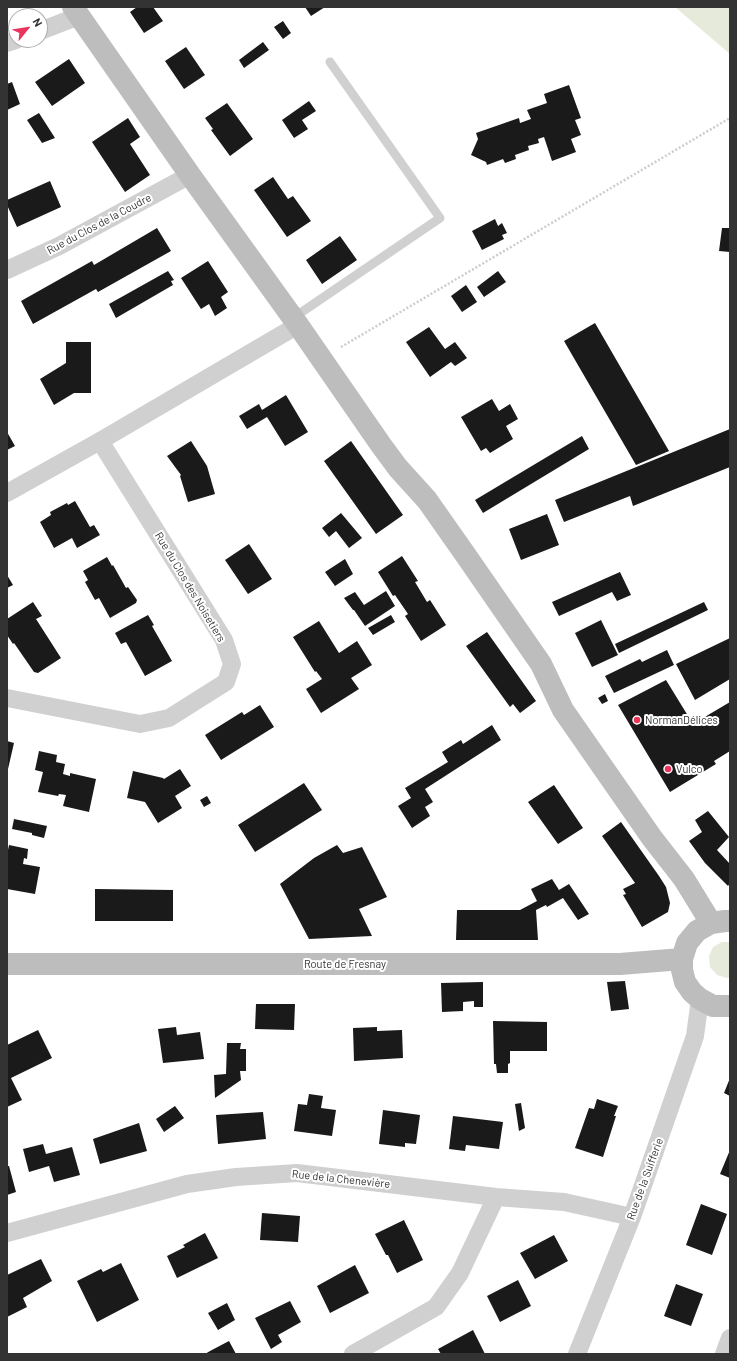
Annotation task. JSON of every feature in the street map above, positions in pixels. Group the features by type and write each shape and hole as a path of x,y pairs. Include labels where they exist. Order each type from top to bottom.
{"street":[{"path":"48,27 76,12 190,175 296,322 381,445 398,468 427,500 467,557 540,664 563,710 652,838 684,879 721,922 697,931 687,943 682,959 682,970 685,982 700,1000 713,1006 730,1006"},
{"name":"Rue du Clos de la Coudre","path":"7,270 59,246 190,175"},
{"path":"7,493 100,441 296,322"},
{"name":"Rue du Clos des Noisetiers","path":"7,698 140,724 169,718 226,682 232,664 224,640 100,441"},
{"name":"Route de Fresnay","path":"7,964 620,964 682,959"},
{"name":"Rue de la Suifferie","path":"577,1354 632,1217 695,1036 700,1000"},
{"name":"Rue de la Chenevière","path":"7,1233 187,1184 243,1176 297,1173 496,1197 564,1202 632,1217"},
{"path":"353,1354 436,1307 460,1273 496,1197"},
{"path":"724,1354 730,1338"}],"lane":[{"path":"296,322 440,218 330,62"}],"path":[{"path":"336,350 730,118"}],"shaded area":[{"path":"675,7 730,7 730,54"},
{"path":"722,942 730,942 730,977 727,978 717,975 710,967 709,956 713,947"}],"building":[{"path":"137,7 153,7 163,21 144,33 130,12"},
{"path":"305,7 325,7 311,16"},
{"path":"283,21 291,33 283,39 274,27"},
{"path":"263,42 269,50 244,68 239,60"},
{"path":"186,47 205,75 184,89 165,61"},
{"path":"69,59 85,83 52,106 35,82"},
{"path":"12,82 20,104 7,110 7,84"},
{"path":"569,85 581,118 575,120 581,135 571,139 576,152 552,161 544,137 538,139 539,143 528,146 529,150 515,155 516,159 505,163 503,159 487,165 486,162 471,155 478,139 476,133 519,118 520,123 531,119 527,110 547,103 544,94"},
{"path":"309,101 316,111 302,120 308,129 294,138 282,120"},
{"path":"227,103 253,139 230,156 211,130 213,129 205,118"},
{"path":"39,113 55,138 42,143 27,120"},
{"path":"128,118 140,137 130,144 150,175 125,192 92,142"},
{"path":"273,177 288,199 293,196 311,221 287,237 254,190"},
{"path":"50,181 61,207 17,227 7,205 7,200"},
{"path":"495,219 498,226 502,223 507,233 502,235 504,239 482,250 472,231"},
{"path":"157,228 171,251 98,292 96,289 33,324 21,301 92,261 94,265"},
{"path":"722,228 730,228 730,252 719,251"},
{"path":"340,236 357,260 322,284 306,260"},
{"path":"208,261 228,292 221,297 227,308 215,316 209,304 201,309 181,278"},
{"path":"168,271 174,280 171,281 173,285 116,318 109,304"},
{"path":"498,271 506,282 484,297 477,287"},
{"path":"466,285 477,302 462,312 451,296"},
{"path":"595,323 669,451 636,465 564,341"},
{"path":"429,327 445,349 455,342 467,358 455,366 451,362 430,377 406,342"},
{"path":"66,342 91,342 91,393 74,393 54,405 40,379 66,363"},
{"path":"286,395 308,432 285,446 267,417 247,429 239,416 259,404 262,410"},
{"path":"492,399 499,411 510,404 518,419 506,426 513,439 490,453 486,448 481,451 461,417"},
{"path":"730,429 730,467 633,506 630,496 564,522 555,500"},
{"path":"7,432 15,446 7,450"},
{"path":"582,436 589,449 483,513 475,500"},
{"path":"191,441 207,466 215,494 188,502 180,476 181,475 167,456"},
{"path":"351,441 403,515 376,534 324,461"},
{"path":"75,501 90,527 94,525 100,535 77,548 72,538 54,548 40,522 51,515 50,512 67,503 68,505"},
{"path":"341,513 362,538 349,548 336,531 329,537 322,528"},
{"path":"547,514 559,545 521,560 509,529"},
{"path":"249,544 272,579 248,594 225,560"},
{"path":"402,556 418,581 415,582 427,602 430,600 446,625 421,641 405,616 408,614 395,595 393,596 378,572"},
{"path":"107,557 126,588 128,587 137,600 136,603 110,618 99,598 95,600 85,582 88,580 83,571"},
{"path":"345,559 353,574 335,586 325,572"},
{"path":"620,572 631,595 617,601 612,592 559,616 552,602"},
{"path":"7,575 13,585 7,588"},
{"path":"386,591 395,606 365,626 344,598 355,592 364,605"},
{"path":"33,602 42,616 36,619 61,658 38,673 34,672 7,635 7,619"},
{"path":"704,602 708,610 619,653 615,644"},
{"path":"148,615 154,625 152,626 172,661 145,676 126,642 121,644 115,633"},
{"path":"391,615 395,622 373,635 368,628"},
{"path":"601,620 618,655 592,667 575,633"},
{"path":"319,621 339,653 357,641 372,665 351,678 359,689 321,713 306,689 322,679 316,671 315,672 293,637"},
{"path":"487,632 536,701 520,713 513,704 510,707 466,646"},
{"path":"730,638 730,679 695,700 676,664"},
{"path":"667,650 674,665 614,693 605,676 640,659 642,662"},
{"path":"666,680 693,724 730,702 730,751 714,761 716,764 670,792 618,705"},
{"path":"605,694 608,701 602,704 598,698"},
{"path":"260,705 274,727 221,760 205,735 242,712 244,715"},
{"path":"492,725 501,740 425,789 433,802 425,807 430,816 412,828 398,806 411,798 405,788 448,762 442,752 461,740 463,744"},
{"path":"7,741 14,743 8,769 7,769"},
{"path":"39,751 57,755 56,762 65,764 63,774 70,776 70,773 96,779 89,812 63,806 66,795 59,794 58,796 38,792 43,772 35,770"},
{"path":"180,769 191,786 175,796 182,808 158,823 145,802 127,798 133,771 164,779"},
{"path":"304,783 322,810 255,852 238,825"},
{"path":"554,785 583,828 558,844 528,802"},
{"path":"207,796 211,803 204,807 200,800"},
{"path":"708,811 729,837 717,850 730,864 730,883 728,886 705,863 689,841 702,832 695,820"},
{"path":"14,819 47,826 44,838 32,835 32,833 12,829"},
{"path":"621,822 666,887 670,903 668,912 642,927 623,895 626,894 623,889 635,883 602,836"},
{"path":"9,845 28,849 27,859 24,858 23,864 40,867 35,894 7,889 7,855"},
{"path":"337,845 343,853 362,847 387,897 359,909 372,936 309,939 280,884 314,858"},
{"path":"552,879 559,890 569,884 589,914 578,920 563,898 547,907 546,905 536,910 538,940 456,940 457,910 520,910 537,901 531,889"},
{"path":"95,889 173,890 173,921 95,921"},
{"path":"625,981 629,1009 611,1011 607,982"},
{"path":"483,982 483,1007 474,1007 474,1001 463,1002 463,1011 442,1012 441,983"},
{"path":"256,1004 295,1004 294,1030 255,1029"},
{"path":"493,1021 547,1022 547,1051 510,1051 508,1073 497,1073 496,1064 494,1064"},
{"path":"176,1027 177,1035 200,1032 204,1059 163,1063 158,1029"},
{"path":"377,1027 377,1031 402,1030 403,1058 354,1061 353,1028"},
{"path":"38,1030 52,1058 11,1078 22,1100 7,1107 7,1045"},
{"path":"227,1043 241,1043 240,1049 246,1049 246,1071 240,1071 241,1080 215,1098 214,1075 226,1074"},
{"path":"730,1078 730,1096 724,1093"},
{"path":"309,1094 323,1096 321,1108 336,1110 332,1136 294,1131 298,1104 307,1105"},
{"path":"597,1099 618,1106 603,1157 575,1148 589,1108 594,1109"},
{"path":"521,1103 525,1128 519,1131 515,1104"},
{"path":"175,1106 184,1118 164,1132 156,1119"},
{"path":"383,1110 420,1115 416,1144 405,1143 405,1147 379,1144"},
{"path":"263,1112 266,1139 218,1144 216,1115"},
{"path":"453,1116 503,1122 499,1149 466,1145 465,1151 449,1149"},
{"path":"139,1123 147,1151 100,1164 93,1139"},
{"path":"43,1144 46,1154 72,1147 80,1175 54,1182 49,1166 29,1172 23,1149"},
{"path":"730,1150 730,1178 720,1174"},
{"path":"7,1166 9,1166 16,1192 7,1195"},
{"path":"701,1204 727,1214 712,1255 686,1245"},
{"path":"262,1213 300,1216 298,1242 260,1240"},
{"path":"404,1220 423,1260 397,1273 375,1234"},
{"path":"205,1233 218,1258 177,1278 167,1256 185,1247 183,1245"},
{"path":"554,1235 568,1261 535,1279 520,1253"},
{"path":"41,1259 52,1281 23,1298 27,1307 7,1317 7,1275"},
{"path":"121,1263 139,1300 97,1322 77,1281 101,1269 103,1272"},
{"path":"355,1265 369,1293 330,1313 317,1286"},
{"path":"518,1280 531,1306 500,1322 487,1296"},
{"path":"676,1284 703,1294 691,1326 664,1316"},
{"path":"290,1301 301,1322 278,1335 282,1342 271,1349 255,1318"},
{"path":"227,1303 235,1320 218,1330 208,1313"},
{"path":"473,1330 485,1354 441,1354 438,1349"},
{"path":"229,1341 236,1354 205,1354 210,1351"}],"place":[{"name":"NormanDélices","path":"637,720"},
{"name":"Vulco","path":"668,769"}]}
